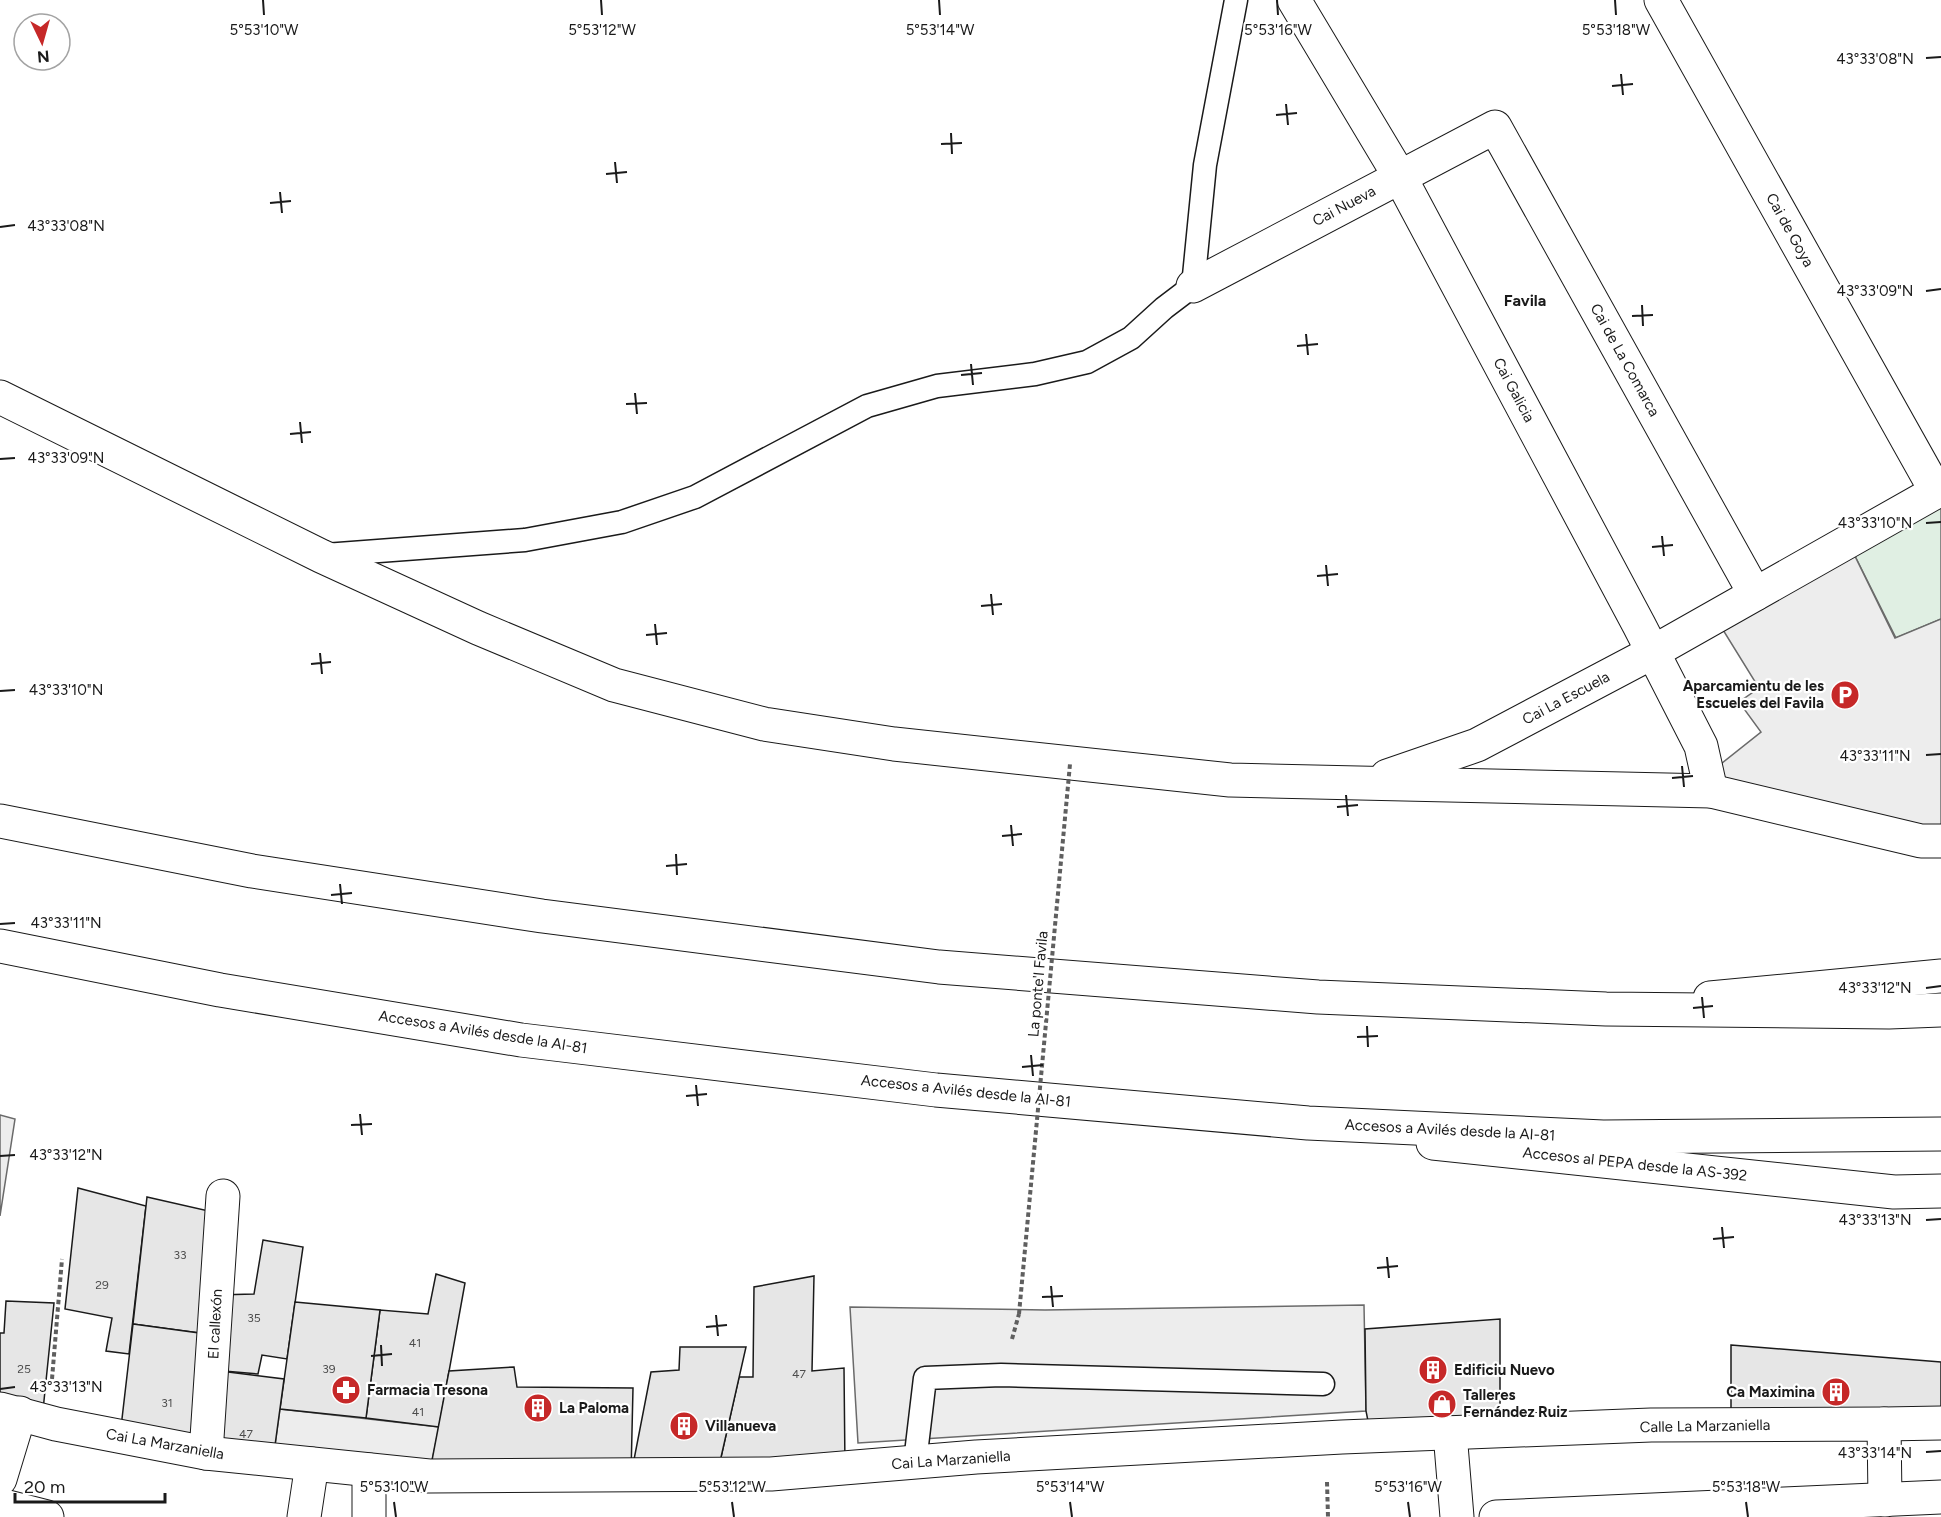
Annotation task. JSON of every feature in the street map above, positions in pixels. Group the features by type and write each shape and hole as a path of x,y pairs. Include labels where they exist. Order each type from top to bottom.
{"main road":[{"name":"Cai Galicia","path":"1294,0 1400,177 1653,652 1701,746 1711,791"},
{"name":"Cai de Goya","path":"1661,0 1939,490"},
{"name":"Cai Nueva","path":"1193,286 1495,127"},
{"name":"Cai de La Comarca","path":"1495,127 1755,594"},
{"path":"0,397 321,556 478,628 614,685 764,723 894,744 1230,780 1711,791 1921,842 1941,842"},
{"name":"Cai La Escuela","path":"1368,783 1477,745 1653,652 1939,490"},
{"path":"0,821 252,871 542,916 939,968 1318,997 1606,1009 1889,1012 1941,1010"},
{"name":"Accesos a Avilés desde la AI-81","path":"0,946 220,990 521,1040 936,1090 1308,1123 1603,1137 1941,1134"},
{"path":"1606,1009 1941,976"},
{"name":"Accesos al PEPA desde la AS-392","path":"936,1090 1894,1192 1941,1191"},
{"name":"El callexón","path":"206,1453 223,1196"},
{"path":"0,1479 23,1415"},
{"name":"Cai La Marzaniella","path":"23,1415 206,1453 429,1476 771,1474 976,1457 1450,1433"},
{"path":"1885,1500 1884,1424 1941,1423"},
{"name":"Calle La Marzaniella","path":"1450,1433 1651,1425 1884,1424"},
{"path":"1450,1433 1457,1517"},
{"path":"304,1517 312,1464"},
{"path":"369,1470 369,1517"},
{"path":"1496,1517 1941,1497"},
{"path":"0,1505 47,1517"}],"lane":[{"path":"321,556 525,540 622,522 694,497 867,406 937,386 1035,374 1087,362 1131,338 1193,286 1205,165 1236,0"},
{"path":"915,1462 926,1378 1001,1375 1323,1384"}],"path":[{"name":"La ponte'l Favila","path":"1019,1314 1070,764"},
{"path":"23,1415 62,1259"}],"green space":[{"path":"1941,489 1941,619 1896,638 1848,542"}],"shaded area":[{"name":"Aparcamientu de les Escueles del Favila","path":"1848,542 1895,638 1941,619 1941,841 1707,775 1761,732 1739,702 1759,688 1715,617"},
{"path":"0,1115 15,1119 0,1216"},
{"path":"1364,1305 1366,1411 858,1443 850,1307 1045,1310"},
{"path":"280,1409 439,1427 429,1476 273,1460"}],"building":[{"path":"78,1188 146,1206 129,1354 106,1351 112,1318 65,1309"},
{"path":"147,1197 222,1214 214,1335 133,1324"},
{"path":"263,1240 303,1247 287,1359 262,1355 258,1374 212,1370 216,1295 254,1294"},
{"path":"436,1274 465,1283 439,1427 366,1418 380,1310 428,1314"},
{"path":"814,1276 812,1371 844,1368 845,1468 717,1475 739,1377 753,1377 754,1287"},
{"path":"6,1301 54,1303 42,1420 0,1405 0,1333 4,1333"},
{"path":"295,1302 380,1310 366,1418 280,1409"},
{"name":"Edificiu Nuevo","path":"1500,1319 1500,1431 1371,1436 1366,1411 1365,1329"},
{"path":"133,1324 214,1335 206,1453 120,1436"},
{"name":"Ca Maximina","path":"1731,1345 1941,1362 1941,1423 1731,1425"},
{"name":"Villanueva","path":"680,1347 746,1347 717,1475 631,1475 651,1372 679,1370"},
{"name":"La Paloma","path":"514,1367 517,1387 633,1388 631,1475 429,1476 449,1371"},
{"path":"212,1370 284,1379 273,1460 206,1453"}],"place":[{"name":"Aparcamientu de les Escueles del Favila","path":"1845,695"},
{"name":"Edificiu Nuevo","path":"1433,1370"},
{"name":"Farmacia Tresona","path":"346,1390"},
{"name":"Ca Maximina","path":"1836,1392"},
{"name":"Talleres Fernández Ruiz","path":"1442,1404"},
{"name":"La Paloma","path":"538,1408"},
{"name":"Villanueva","path":"684,1426"}],"district":[{"name":"Favila","path":"1525,300"}]}
